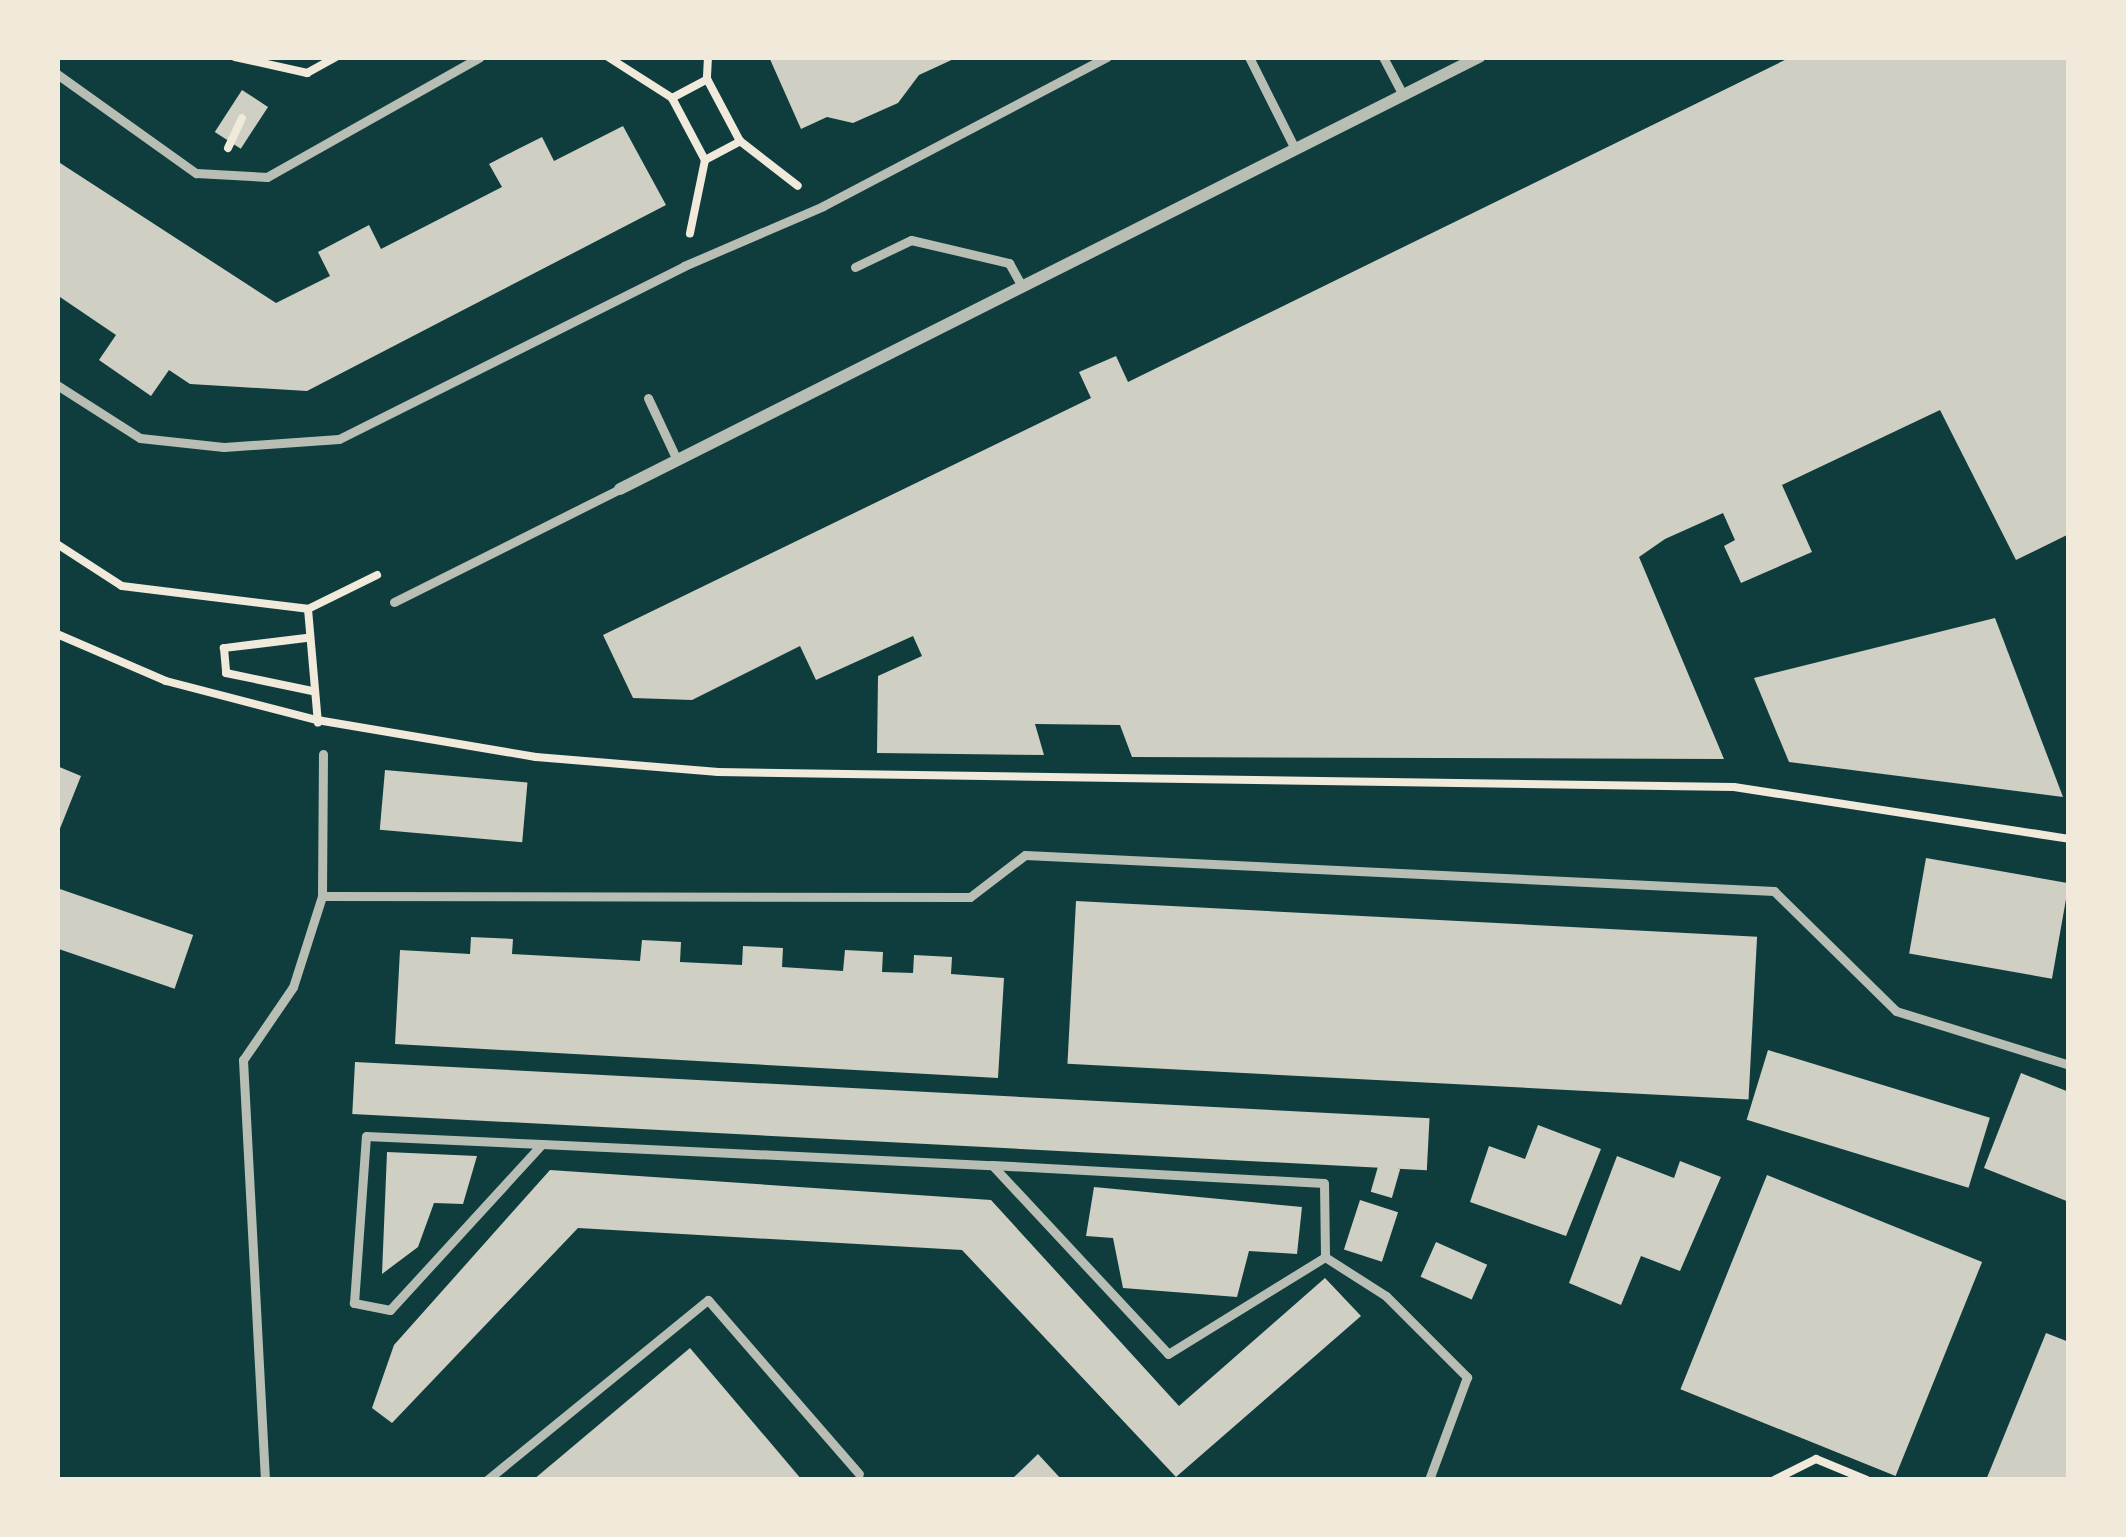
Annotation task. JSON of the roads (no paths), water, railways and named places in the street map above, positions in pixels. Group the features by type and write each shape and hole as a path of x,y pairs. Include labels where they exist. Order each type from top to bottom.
{"street":[{"path":"620,489 1479,57"}],"lane":[{"path":"57,74 196,173 267,177 480,57"},
{"path":"57,385 140,439 224,447 339,439 684,266 823,206 1107,57"},
{"path":"1249,57 1295,149"},
{"path":"1384,57 1403,95"},
{"path":"855,267 910,240 1009,263 1022,286"},
{"path":"648,398 677,460"},
{"path":"394,602 620,489"},
{"path":"265,1480 243,1060 293,987 322,896 323,754"},
{"path":"322,896 970,897 1025,855 1774,891 1896,1011 2069,1065"},
{"path":"542,1144 389,1310 354,1303 366,1136 542,1144 992,1165 1324,1183 1325,1257"},
{"path":"992,1165 1168,1354 1325,1257"},
{"path":"1325,1257 1386,1296 1467,1377 1429,1480"},
{"path":"487,1480 708,1300 859,1474"}]}
